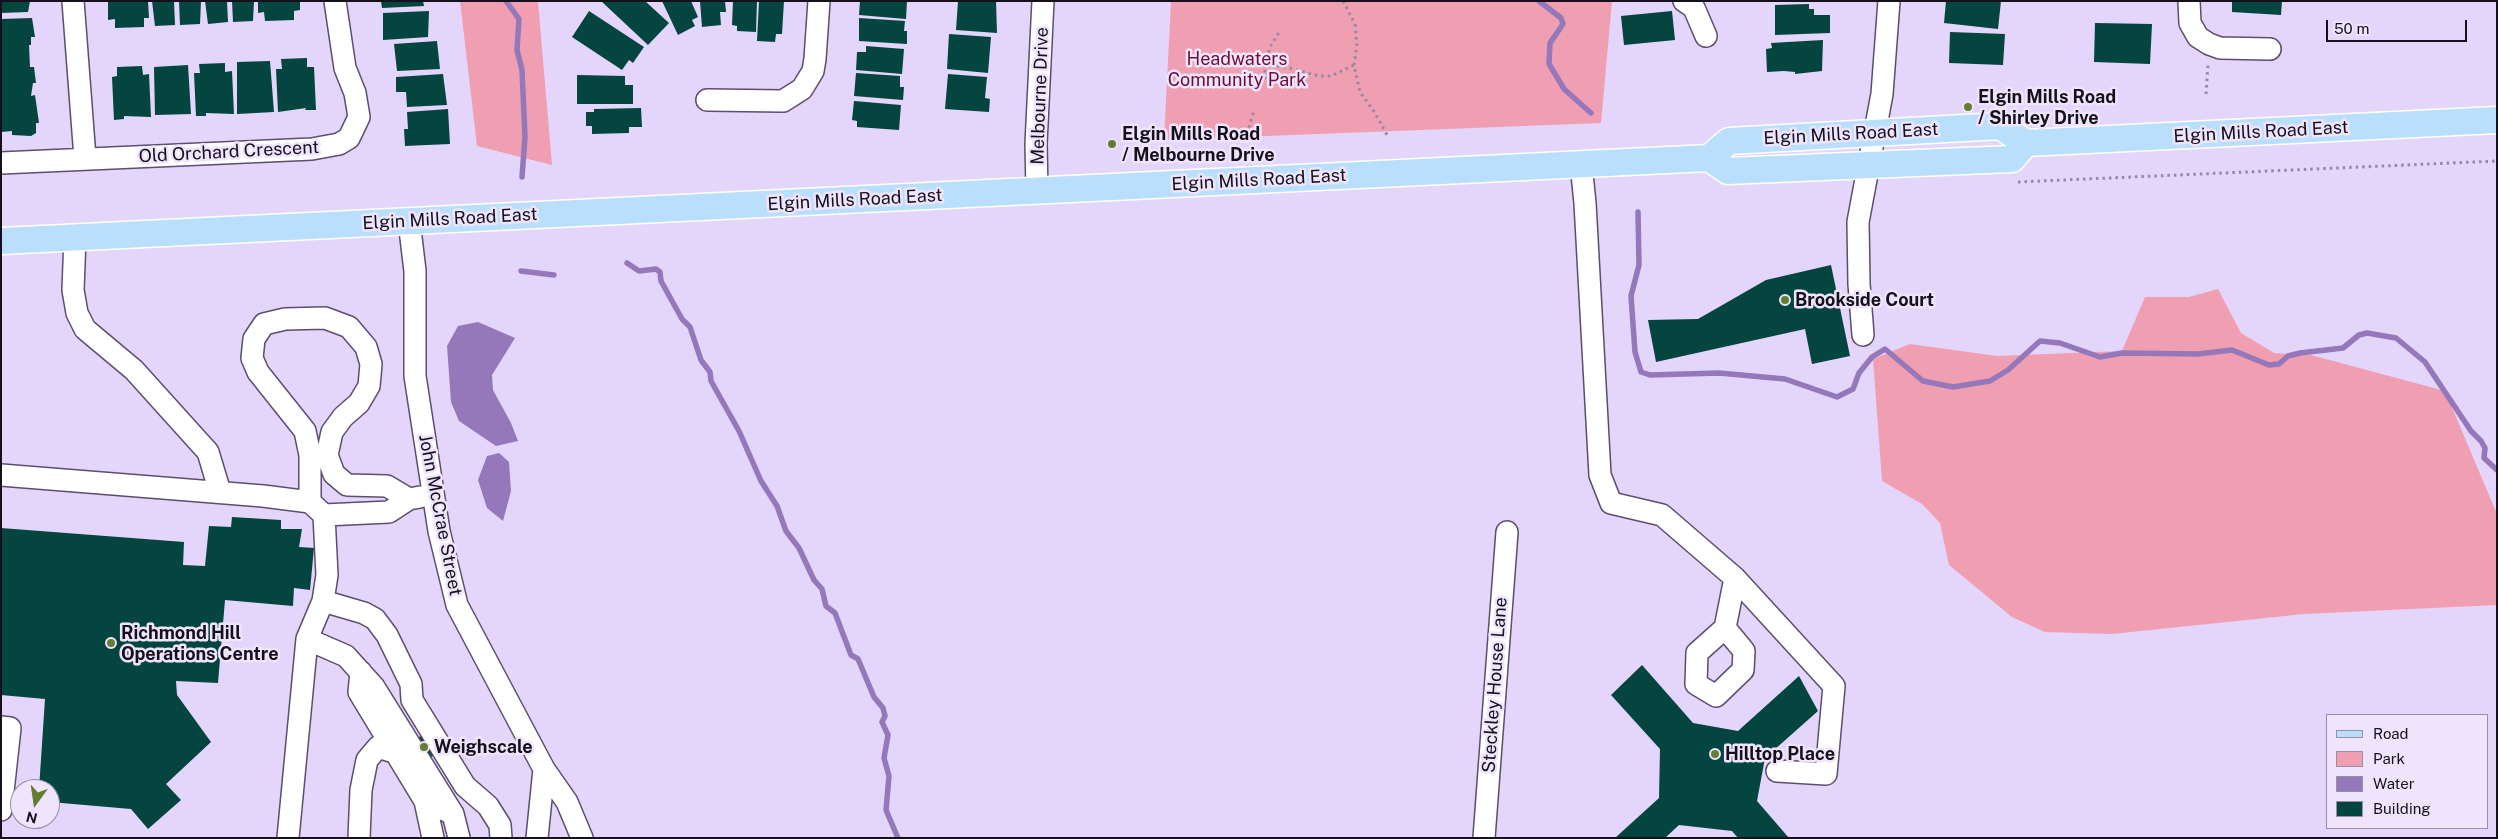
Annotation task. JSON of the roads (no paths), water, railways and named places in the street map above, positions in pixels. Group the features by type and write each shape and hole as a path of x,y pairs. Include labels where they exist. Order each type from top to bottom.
{"main road":[{"name":"Elgin Mills Road East","path":"1708,158 1729,141 2000,126 2026,143 2497,120"},
{"name":"Elgin Mills Road East","path":"1,241 1708,158 1728,171 2012,159 2026,143"}],"street":[{"path":"73,1 85,158"},
{"name":"Old Orchard Crescent","path":"1,163 319,149 339,144 349,138 359,117 354,93 345,68 334,1"},
{"path":"707,100 783,101 802,89 813,71 818,1"},
{"name":"Melbourne Drive","path":"1037,191 1036,134 1043,1"},
{"path":"1684,1 1694,8 1706,36"},
{"path":"1863,335 1859,284 1858,222 1882,94 1889,1"},
{"path":"2188,1 2190,23 2198,37 2209,44 2220,48 2270,49"},
{"path":"1581,164 1585,203 1600,475 1611,503 1662,516 1735,578 1834,686 1826,774 1777,771"},
{"name":"John McCrae Street","path":"409,221 415,271 415,376 433,494 457,605 544,769 567,802 582,838"},
{"path":"75,237 73,290 77,313 85,329 134,370 208,452 220,492"},
{"path":"288,838 307,639 323,601 327,575 305,431 258,372 252,358 254,339 264,324 285,319 325,318 349,327 366,347 371,364 369,386 359,403 343,417 332,432 327,455 334,474 347,486 387,486 409,499"},
{"path":"1,475 220,492 317,508 389,512 409,499 433,494"},
{"name":"Steckley House Lane","path":"1484,838 1507,532"},
{"path":"1725,628 1735,578"},
{"path":"323,601 364,613 374,619 387,635 411,684 425,693 477,778 488,806 500,825 501,838"},
{"path":"307,639 346,656 374,687 453,814 459,838"},
{"path":"361,672 359,692 425,801 433,838"},
{"path":"1,727 10,728 1,810"},
{"path":"359,838 361,790 367,760 378,747 397,753"},
{"path":"537,838 544,769"},
{"path":"425,801 453,814"}],"water":[{"path":"478,322 515,338 492,375 493,390 511,423 518,441 496,446 459,421 451,402 447,346 458,326"},
{"path":"499,453 509,462 511,491 503,521 487,508 478,480 487,456"}],"waterway":[{"path":"506,1 519,19 517,50 522,70 525,137 522,177"},
{"path":"1539,1 1561,18 1563,24 1550,43 1549,64 1564,89 1591,113"},
{"path":"1638,212 1639,265 1631,296 1635,352 1641,372 1650,375 1719,373 1785,379 1837,397 1853,389 1859,373 1872,357 1885,349 1923,381 1953,387 1990,381 2008,370 2040,341 2060,343 2100,357 2122,353 2198,354 2232,350 2269,365 2279,364 2288,356 2300,353 2343,348 2359,335 2367,333 2396,338 2425,362 2471,431 2481,441 2485,448 2484,458 2497,470"},
{"path":"627,263 639,271 656,269 660,272 661,281 682,319 690,327 701,360 710,372 711,381 739,431 761,481 777,506 786,531 799,548 814,580 822,589 826,606 835,613 851,655 858,659 874,697 883,708 885,716 882,722 888,735 884,758 889,776 886,810 898,838"},
{"path":"521,271 554,275"}],"place":[{"name":"Elgin Mills Road / Shirley Drive","path":"1968,107"},
{"name":"Elgin Mills Road / Melbourne Drive","path":"1112,144"},
{"name":"Brookside Court","path":"1785,300"},
{"name":"Richmond Hill Operations Centre","path":"111,643"},
{"name":"Weighscale","path":"424,747"},
{"name":"Hilltop Place","path":"1715,754"}],"park label":[{"name":"Headwaters Community Park","path":"1237,69"}]}
